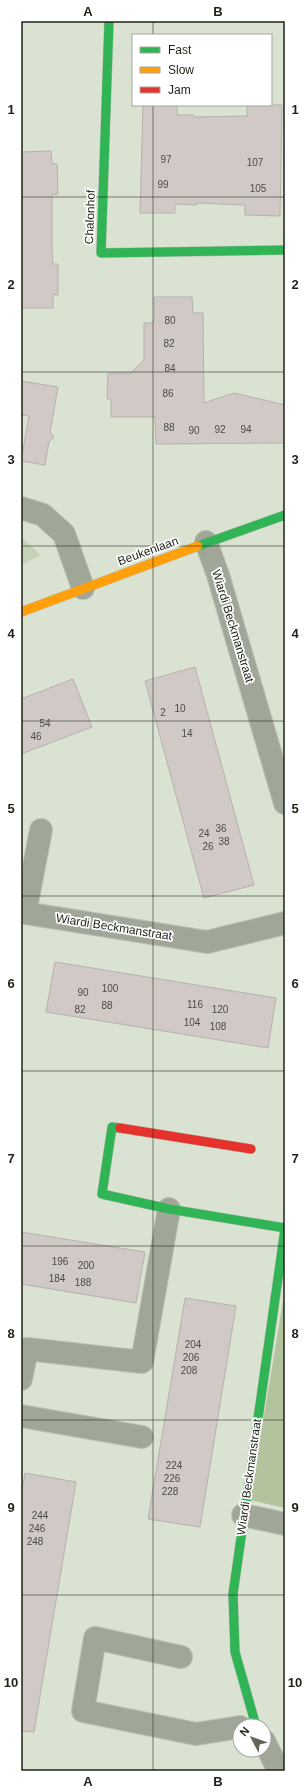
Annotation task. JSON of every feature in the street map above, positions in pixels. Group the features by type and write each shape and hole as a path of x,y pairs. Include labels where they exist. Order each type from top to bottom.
{"street":[{"name":"Chalonhof","path":"108,21 101,253 285,250"},
{"path":"21,508 43,516 64,534 83,588"},
{"name":"Beukenlaan","path":"21,612 206,542 285,514"},
{"name":"Wiardi Beckmanstraat","path":"206,542 218,575 285,804"},
{"name":"Wiardi Beckmanstraat","path":"41,830 25,913 207,942 285,923"},
{"name":"Wiardi Beckmanstraat","path":"250,1718 235,1652 233,1594 243,1515 285,1229 169,1209 102,1194 112,1127 251,1149"},
{"path":"21,1379 27,1349 142,1362 169,1209"},
{"path":"21,1416 142,1437"},
{"path":"243,1515 285,1524"},
{"path":"181,1656 95,1638 83,1711 196,1734 232,1731"},
{"name":"Wiardi Beckmanstraat","path":"271,1758 279,1771"}],"green space":[{"path":"21,537 41,555 21,565"},
{"path":"285,1289 285,1508 250,1500"}],"building":[{"path":"282,105 280,216 245,215 245,205 197,203 197,205 175,204 175,213 140,213 143,106 177,106 177,115 194,115 194,117 247,116 247,106"},
{"path":"51,151 52,164 57,164 58,194 52,195 52,251 53,264 58,264 58,295 53,294 53,308 21,308 21,152"},
{"path":"154,297 192,297 193,313 203,313 204,403 234,393 285,405 285,443 156,444 155,417 111,417 111,399 107,399 108,373 131,373 144,360 144,323 154,323"},
{"path":"21,381 58,387 50,432 54,437 49,442 45,465 21,461 29,416 21,415"},
{"path":"195,667 254,885 204,898 145,681"},
{"path":"73,679 92,727 21,754 21,699"},
{"path":"55,962 276,998 268,1048 46,1012"},
{"path":"21,1232 145,1252 136,1303 21,1284"},
{"path":"185,1298 236,1306 200,1527 148,1519"},
{"path":"25,1473 76,1482 34,1732 21,1731 21,1497"}],"traffic: fast":[{"path":"109,21 101,253 285,250"},
{"path":"198,546 285,515"},
{"path":"120,1128 112,1127 102,1194 169,1209 285,1228"},
{"path":"254,1718 235,1652 233,1594 285,1229"}],"traffic: slow":[{"path":"21,612 198,546"}],"traffic: jam":[{"path":"120,1128 251,1149"}]}
